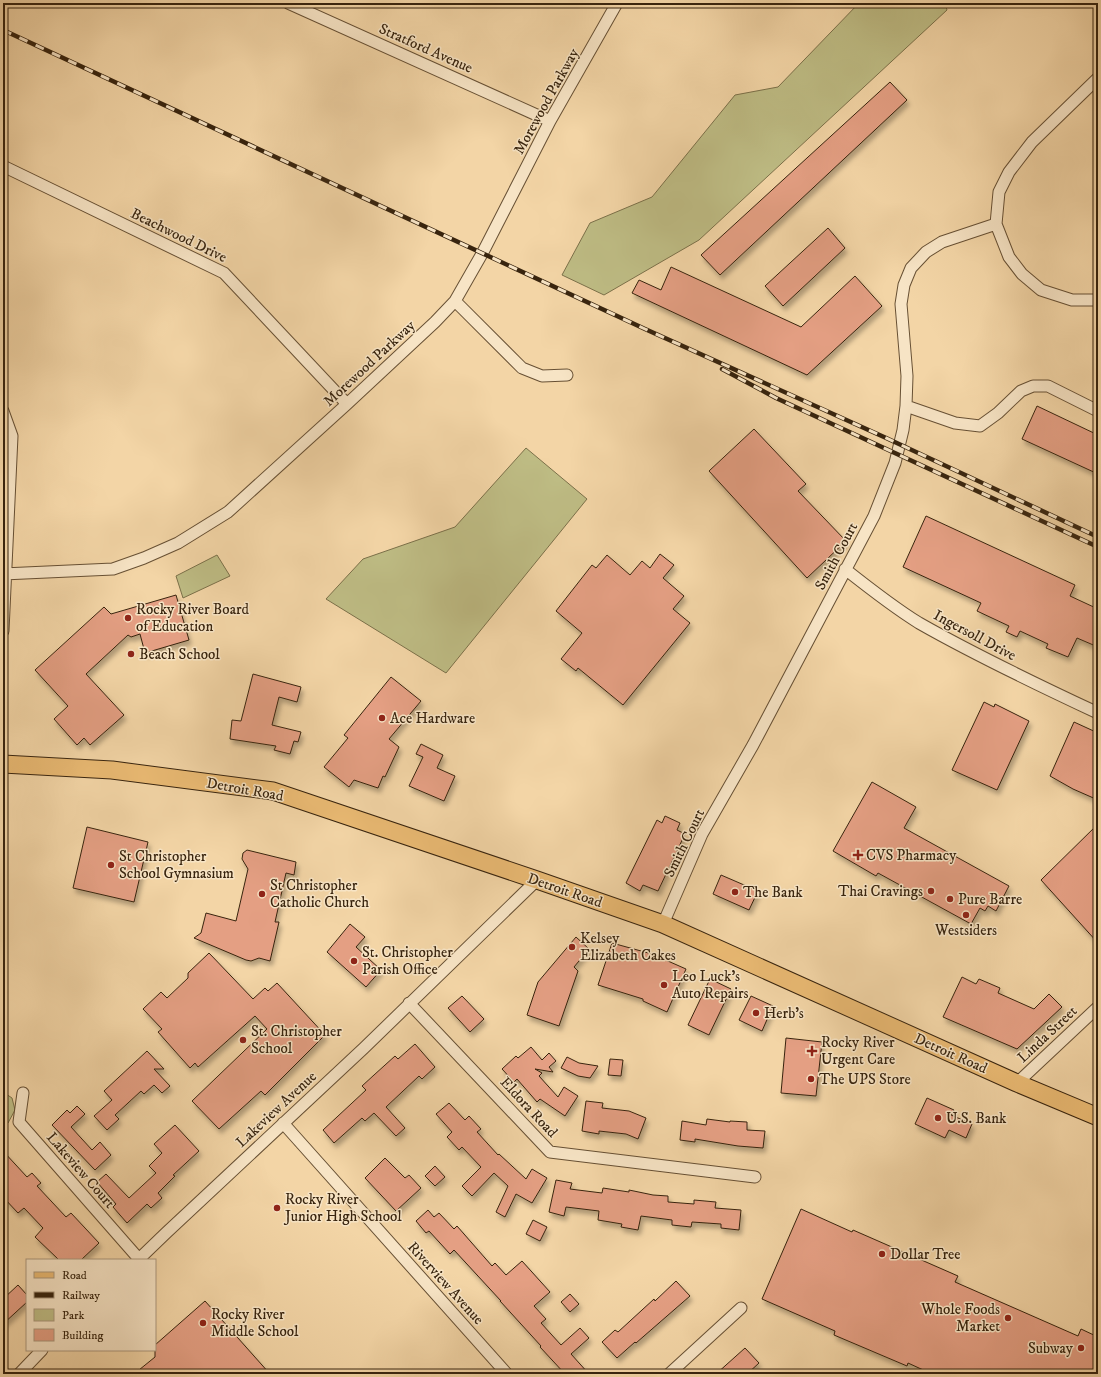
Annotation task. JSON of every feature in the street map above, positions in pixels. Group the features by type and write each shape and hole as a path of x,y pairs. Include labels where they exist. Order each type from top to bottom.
{"main road":[{"name":"Detroit Road","path":"3,764 112,770 273,791 662,924 1017,1083 1098,1117"}],"street":[{"name":"Stratford Avenue","path":"288,3 550,121"},
{"name":"Morewood Parkway","path":"4,574 112,569 144,558 178,543 228,512 347,404 435,322 455,301 483,252 550,121 617,3"},
{"path":"1098,78 1032,142 1009,172 999,192 996,224 1010,257 1022,274 1041,290 1072,300 1098,300"},
{"name":"Beachwood Drive","path":"4,169 224,273 347,404"},
{"name":"Smith Court","path":"662,924 702,834 753,745 874,516 895,463 903,430 906,406 907,376 901,304 904,285 911,268 926,252 942,242 996,224"},
{"path":"455,301 522,368 542,376 567,375"},
{"path":"906,406 955,423 980,426 998,413 1022,391 1033,386 1048,386 1098,411"},
{"path":"3,411 12,436 4,574 3,631"},
{"name":"Ingersoll Drive","path":"845,569 878,595 919,622 995,663 1098,713"},
{"name":"Lakeview Avenue","path":"140,1259 364,1048 537,880"},
{"name":"Eldora Road","path":"409,1003 550,1152 755,1177"},
{"name":"Linda Street","path":"1017,1083 1098,1007"},
{"name":"Lakeview Court","path":"23,1093 19,1122 138,1259"},
{"name":"Riverview Avenue","path":"283,1123 507,1374"},
{"path":"669,1374 741,1308"},
{"path":"19,1374 41,1351"}],"green space":[{"path":"859,3 945,3 947,10 699,240 604,295 562,275 590,223 652,197 735,95 778,87"},
{"path":"526,448 587,499 446,673 326,599 363,559 455,527"},
{"path":"217,555 230,576 183,598 176,576"},
{"path":"3,1092 12,1098 15,1110 8,1123 3,1127"}],"building":[{"path":"890,82 907,100 720,275 701,255"},
{"path":"828,228 845,248 783,306 765,286"},
{"path":"671,267 801,327 855,276 882,306 807,375 632,293 639,280 661,290"},
{"path":"1037,406 1098,435 1098,474 1022,439"},
{"path":"754,429 806,484 798,491 846,541 807,578 709,471"},
{"path":"926,516 1075,585 1070,596 1098,609 1098,647 1077,638 1068,657 1046,648 1048,644 1020,631 1017,637 1006,632 1009,626 977,611 981,603 903,567"},
{"path":"660,554 674,565 663,578 684,596 673,609 690,623 623,705 578,668 576,671 561,659 582,633 556,611 592,565 596,568 607,555 630,575 642,561 650,568"},
{"name":"Beach School","path":"176,595 189,640 145,653 140,634 131,637 128,635 86,674 124,715 90,745 84,738 77,745 54,719 68,706 35,670 104,607 111,614"},
{"path":"253,674 301,687 297,702 279,697 272,725 301,732 298,742 294,741 290,754 274,750 276,746 230,739 232,720 241,721"},
{"name":"Ace Hardware","path":"391,677 421,701 389,739 399,747 385,777 383,776 378,788 354,780 349,787 324,767 348,738 344,735"},
{"path":"984,702 994,707 995,704 1029,721 997,790 952,770"},
{"path":"1074,722 1098,733 1098,800 1073,789 1050,776"},
{"path":"421,744 443,755 437,768 455,776 444,801 409,786 423,757 416,754"},
{"path":"872,782 916,807 904,828 1009,886 996,911 988,906 985,911 980,908 971,924 878,873 876,876 833,851"},
{"path":"665,816 680,823 677,830 685,834 658,891 643,885 640,891 626,883 657,820 662,823"},
{"path":"1098,824 1098,943 1041,880"},
{"name":"St Christopher School Gymnasium","path":"87,827 148,842 134,902 73,888"},
{"name":"St Christopher Catholic Church","path":"247,850 296,862 294,875 286,873 275,922 279,922 270,961 259,958 251,961 246,960 194,938 201,933 206,913 236,921 248,869 242,859 243,853"},
{"name":"The Bank","path":"721,875 758,891 749,910 713,894"},
{"name":"St. Christopher Parish Office","path":"350,924 365,937 356,947 381,970 366,987 327,952"},
{"path":"576,937 589,949 574,967 578,971 559,1026 527,1015 538,982"},
{"path":"612,943 652,954 686,969 667,1012 643,1001 643,999 598,985"},
{"name":"St. Christopher School","path":"209,953 253,999 265,988 268,991 277,983 325,1035 265,1095 261,1091 219,1129 192,1101 267,1029 255,1016 198,1067 195,1063 190,1068 158,1032 162,1029 143,1009 161,992 167,998 188,978 188,973"},
{"path":"962,977 976,984 979,979 1000,988 998,993 1034,1009 1049,994 1062,1007 1017,1049 943,1017"},
{"path":"710,979 731,989 709,1035 688,1025"},
{"path":"462,996 484,1019 470,1032 448,1008"},
{"name":"Herb's","path":"751,996 773,1006 762,1031 739,1020"},
{"path":"786,1038 822,1042 816,1096 781,1093"},
{"path":"415,1044 435,1067 422,1079 419,1076 386,1107 405,1128 396,1136 374,1113 365,1121 362,1118 334,1143 323,1130 366,1090 362,1086 395,1056 398,1059"},
{"path":"531,1047 542,1060 549,1053 556,1061 549,1067 553,1072 535,1069 542,1073 539,1076 558,1097 564,1087 578,1096 565,1116 540,1099 537,1102 517,1079 514,1082 502,1069 516,1056 518,1058"},
{"path":"147,1051 164,1069 154,1069 170,1086 162,1093 154,1085 144,1094 141,1091 115,1115 119,1119 107,1130 94,1116 112,1100 104,1091"},
{"path":"567,1057 579,1063 598,1066 590,1078 578,1076 561,1068"},
{"path":"610,1059 623,1060 621,1076 608,1075"},
{"name":"U.S. Bank","path":"927,1098 954,1110 951,1115 972,1124 966,1138 949,1130 945,1138 915,1124"},
{"path":"586,1101 603,1103 602,1108 629,1111 646,1118 638,1139 626,1134 599,1131 599,1134 582,1131"},
{"path":"449,1103 465,1120 469,1116 481,1129 477,1132 498,1155 499,1154 526,1179 532,1169 547,1178 532,1203 516,1194 505,1217 496,1212 508,1186 494,1173 472,1196 462,1186 481,1167 462,1147 459,1150 447,1137 452,1132 436,1114"},
{"path":"77,1106 85,1114 71,1127 92,1150 100,1142 111,1155 95,1170 52,1125 67,1110 70,1113"},
{"path":"707,1119 730,1122 747,1122 747,1130 765,1131 763,1148 738,1146 695,1139 695,1142 680,1140 682,1121 706,1125"},
{"path":"175,1125 199,1151 173,1175 175,1176 158,1193 162,1198 151,1208 147,1204 127,1223 113,1207 116,1204 97,1182 106,1174 129,1198 156,1173 149,1166 162,1153 154,1144"},
{"path":"3,1151 27,1177 32,1173 41,1183 37,1186 66,1217 71,1213 99,1243 82,1259 58,1259 35,1237 43,1228 24,1208 18,1213 3,1197"},
{"path":"385,1158 405,1178 409,1175 421,1188 396,1211 365,1178"},
{"path":"435,1166 445,1177 435,1186 425,1176"},
{"path":"556,1180 572,1183 570,1189 602,1193 603,1188 629,1192 629,1190 653,1195 668,1196 668,1202 694,1204 694,1200 716,1202 715,1208 741,1210 739,1230 721,1228 721,1224 692,1222 691,1227 672,1225 672,1220 641,1216 638,1230 621,1227 622,1224 598,1220 599,1211 566,1207 564,1216 549,1212"},
{"path":"801,1209 958,1276 955,1282 1078,1336 1081,1329 1098,1337 1098,1374 932,1374 908,1363 907,1366 834,1335 835,1331 762,1299"},
{"path":"428,1210 434,1217 439,1213 454,1229 457,1226 492,1266 495,1263 506,1275 522,1261 550,1292 534,1306 546,1319 541,1323 561,1345 580,1328 589,1338 571,1354 589,1374 565,1374 454,1250 450,1254 429,1231 426,1233 416,1221"},
{"path":"533,1220 547,1227 540,1241 526,1234"},
{"path":"676,1281 690,1296 617,1358 602,1342 615,1330 618,1332"},
{"path":"18,1285 26,1294 26,1303 3,1324 3,1299"},
{"path":"570,1294 579,1304 570,1312 561,1302"},
{"name":"Rocky River Middle School","path":"205,1301 270,1374 134,1374 155,1357 156,1344"},
{"path":"745,1348 759,1363 747,1374 716,1374"}],"railway":[{"path":"3,30 645,329 884,437 1098,537"},
{"path":"722,369 776,398 1098,547"}],"place":[{"name":"Rocky River Board of Education","path":"128,618"},
{"name":"Beach School","path":"131,654"},
{"name":"Ace Hardware","path":"382,718"},
{"name":"CVS Pharmacy","path":"858,855"},
{"name":"St Christopher School Gymnasium","path":"111,865"},
{"name":"Thai Cravings","path":"931,891"},
{"name":"The Bank","path":"735,892"},
{"name":"St Christopher Catholic Church","path":"262,894"},
{"name":"Pure Barre","path":"950,899"},
{"name":"Westsiders","path":"966,915"},
{"name":"Kelsey Elizabeth Cakes","path":"572,947"},
{"name":"St. Christopher Parish Office","path":"354,961"},
{"name":"Leo Luck's Auto Repairs","path":"664,985"},
{"name":"Herb's","path":"756,1013"},
{"name":"St. Christopher School","path":"243,1040"},
{"name":"Rocky River Urgent Care","path":"812,1051"},
{"name":"The UPS Store","path":"811,1079"},
{"name":"U.S. Bank","path":"938,1118"},
{"name":"Rocky River Junior High School","path":"277,1208"},
{"name":"Dollar Tree","path":"882,1254"},
{"name":"Whole Foods Market","path":"1008,1318"},
{"name":"Rocky River Middle School","path":"203,1323"},
{"name":"Subway","path":"1081,1348"}]}
